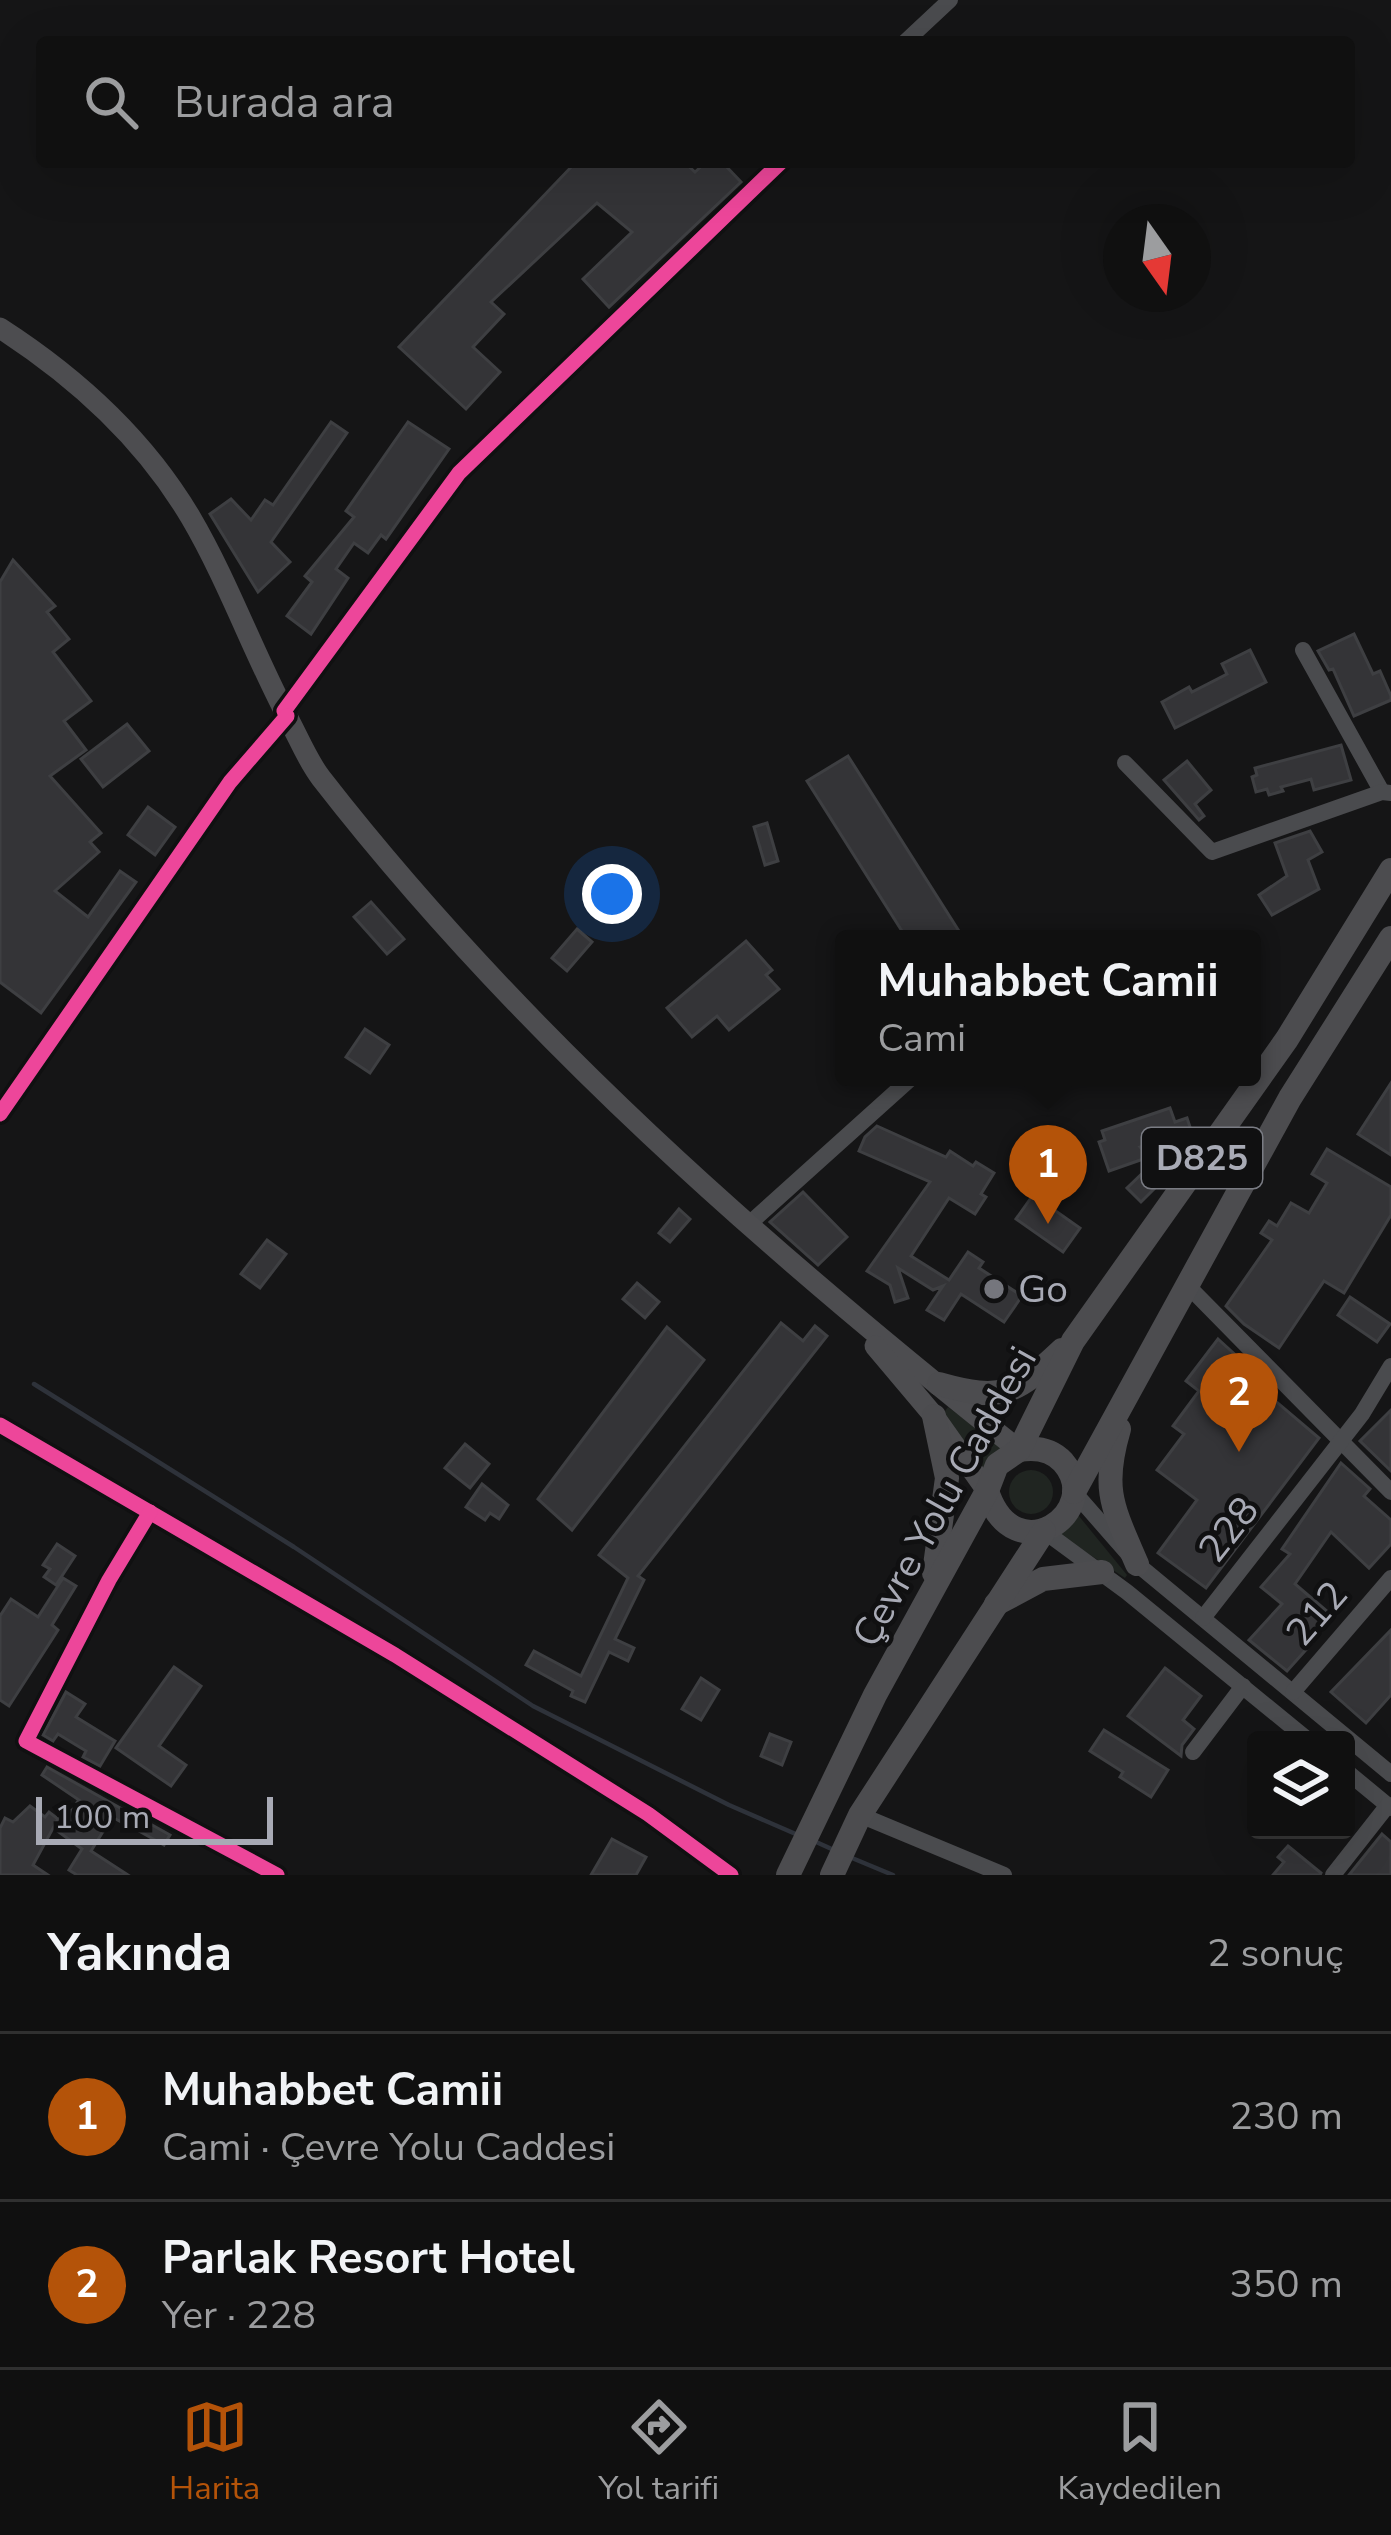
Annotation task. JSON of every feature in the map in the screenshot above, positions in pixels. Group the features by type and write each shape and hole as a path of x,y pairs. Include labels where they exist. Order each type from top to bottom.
{"highway":[{"name":"Çevre Yolu Caddesi","path":"1261,1074 1391,870"},
{"name":"D825","path":"1074,1492 1290,1098 1388,951"},
{"name":"Çevre Yolu Caddesi","path":"788,1875 875,1695 997,1466 1019,1450 1072,1341 1253,1086"},
{"path":"939,1384 974,1394 1026,1384 1072,1341"},
{"path":"1133,1380 1110,1460 1110,1499 1137,1564"},
{"path":"931,1592 947,1478 934,1415"},
{"path":"832,1875 860,1815 994,1605 1044,1531 1064,1518 1074,1492 1072,1478 1057,1457 1032,1448 1019,1450"},
{"path":"987,1491 999,1517 1010,1527 1044,1531"},
{"path":"994,1605 1043,1579 1102,1573"}],"main road":[{"path":"0,328 36,351 115,417 190,517 317,773 475,960 668,1150 843,1309 1019,1450"},
{"path":"843,1309 934,1415 987,1491"}],"street":[{"path":"911,36 950,0"},
{"path":"0,1114 230,782 285,714 459,473 775,168"},
{"path":"1125,764 1212,852 1387,792 1303,650"},
{"path":"749,1224 901,1086"},
{"path":"1189,1287 1391,1492"},
{"name":"228","path":"1203,1618 1362,1414 1391,1366"},
{"path":"0,1425 395,1655 648,1814 731,1875"},
{"path":"1074,1492 1137,1564 1391,1774"},
{"path":"150,1512 26,1742 278,1875"},
{"path":"1044,1531 1298,1731"},
{"name":"212","path":"1294,1692 1391,1578"},
{"path":"1193,1752 1243,1686"},
{"path":"1333,1875 1390,1807 1355,1778"},
{"path":"860,1815 1004,1875"}],"shaded area":[{"path":"948,1407 1003,1447 984,1472 943,1414"},
{"path":"1031,1470 1047,1476 1053,1492 1047,1508 1031,1514 1015,1508 1009,1492 1015,1476"},
{"path":"1074,1510 1127,1575 1125,1578 1057,1533"}],"building":[{"path":"570,168 691,168 695,172 728,168 741,182 609,307 583,279 632,232 597,203 491,302 504,314 473,347 500,372 466,409 399,347"},
{"path":"331,422 347,433 271,542 290,562 258,592 210,514 231,499 251,520 265,500 273,505"},
{"path":"408,422 449,449 386,539 381,535 368,553 354,543 336,569 348,578 311,634 287,616 312,582 305,576 354,517 346,511"},
{"path":"13,560 55,606 47,612 69,639 53,652 91,701 64,721 86,750 50,776 101,833 90,842 99,852 55,891 88,917 120,871 136,882 41,1013 0,982 0,582"},
{"path":"1354,634 1373,674 1380,671 1391,700 1354,716 1333,669 1329,670 1318,651"},
{"path":"1250,650 1266,682 1175,728 1162,702 1227,674 1222,664"},
{"path":"127,724 149,751 103,787 81,759"},
{"path":"1341,745 1351,780 1314,790 1311,779 1269,795 1267,789 1256,792 1255,768"},
{"path":"848,756 958,930 901,930 807,781"},
{"path":"1187,761 1211,790 1195,804 1204,816 1199,820 1164,780"},
{"path":"148,807 175,827 155,855 128,835"},
{"path":"767,823 778,861 765,865 754,827"},
{"path":"1310,831 1322,852 1308,860 1319,889 1272,915 1259,895 1287,876 1275,843"},
{"path":"371,902 404,939 387,954 354,917"},
{"path":"577,929 592,942 567,971 552,958"},
{"path":"746,941 772,970 766,975 779,989 729,1030 717,1016 692,1037 667,1008"},
{"path":"365,1029 389,1045 370,1073 346,1057"},
{"path":"1391,1083 1391,1155 1358,1134"},
{"path":"1170,1108 1175,1122 1187,1118 1191,1130 1140,1147 1149,1157 1109,1171 1099,1142 1105,1140 1102,1131"},
{"path":"877,1126 946,1157 950,1151 994,1173 975,1214 949,1198 911,1256 949,1280 968,1252 983,1262 979,1268 1022,1296 1004,1322 961,1294 944,1320 927,1310 943,1286 933,1290 898,1268 908,1298 895,1302 890,1285 867,1271 930,1182 859,1151"},
{"path":"1327,1149 1391,1187 1391,1215 1344,1293 1324,1281 1279,1348 1226,1306 1272,1240 1261,1233 1269,1221 1277,1226 1291,1203 1309,1213 1327,1183 1312,1174"},
{"path":"1154,1162 1168,1175 1141,1202 1127,1188"},
{"path":"803,1192 847,1237 818,1265 770,1222"},
{"path":"1033,1195 1080,1228 1063,1252 1016,1219"},
{"path":"679,1209 690,1219 670,1242 659,1233"},
{"path":"267,1240 286,1254 260,1288 241,1274"},
{"path":"637,1283 659,1302 645,1318 623,1299"},
{"path":"1350,1297 1390,1324 1377,1342 1338,1315"},
{"path":"781,1323 803,1341 815,1326 827,1336 638,1576 644,1580 615,1639 634,1648 628,1661 609,1652 585,1702 571,1696 573,1691 526,1665 534,1651 581,1676 628,1578 599,1555"},
{"path":"667,1327 704,1360 572,1530 538,1499"},
{"path":"1218,1339 1264,1381 1259,1387 1319,1438 1206,1588 1158,1553 1197,1500 1157,1470 1184,1434 1173,1426 1199,1391 1186,1381"},
{"path":"1391,1410 1391,1471 1360,1441"},
{"path":"465,1444 489,1464 470,1488 445,1468"},
{"path":"1341,1463 1370,1489 1364,1496 1391,1520 1391,1544 1369,1568 1331,1532 1295,1584 1329,1613 1307,1638 1312,1643 1287,1671 1249,1640 1282,1604 1261,1587 1290,1554 1282,1549"},
{"path":"482,1484 508,1505 499,1519 490,1513 485,1520 466,1507"},
{"path":"57,1544 75,1556 56,1585 44,1577 50,1569 43,1565"},
{"path":"63,1578 76,1586 52,1625 58,1630 9,1706 0,1700 0,1616 11,1599 38,1617"},
{"path":"1391,1630 1391,1695 1366,1723 1331,1692"},
{"path":"174,1667 201,1686 159,1746 186,1765 171,1786 116,1748"},
{"path":"1165,1668 1201,1696 1183,1720 1194,1729 1182,1745 1181,1756 1128,1716"},
{"path":"701,1678 719,1690 701,1720 682,1709"},
{"path":"66,1692 85,1704 76,1717 115,1741 100,1766 58,1734 53,1741 43,1735"},
{"path":"1104,1730 1168,1770 1151,1797 1090,1751"},
{"path":"770,1734 791,1742 782,1765 761,1756"},
{"path":"47,1767 131,1814 125,1824 112,1817 91,1851 128,1875 77,1875 69,1870 82,1849 56,1830 79,1800 42,1775"},
{"path":"30,1806 45,1817 49,1812 58,1819 33,1865 48,1875 0,1875 0,1828 5,1818 13,1822"},
{"path":"136,1816 170,1835 164,1845 130,1826"},
{"path":"1382,1834 1391,1842 1391,1875 1349,1875"},
{"path":"612,1839 646,1857 636,1875 591,1875"},
{"path":"1288,1846 1320,1875 1273,1875 1284,1862 1278,1857"}],"waterway":[{"path":"34,1384 294,1547 533,1706 798,1835"},
{"path":"814,1841 836,1851"},
{"path":"852,1858 893,1875"}],"cycle path":[{"path":"284,711 459,473 775,168"},
{"path":"0,1114 230,782 287,716"},
{"path":"0,1425 395,1655 648,1814 731,1875"},
{"path":"150,1512 109,1580 26,1741 277,1875"}],"place":[{"name":"Muhabbet Camii","path":"1048,1224"},
{"name":"Go","path":"994,1289"},
{"name":"Parlak Resort Hotel","path":"1239,1452"}]}
